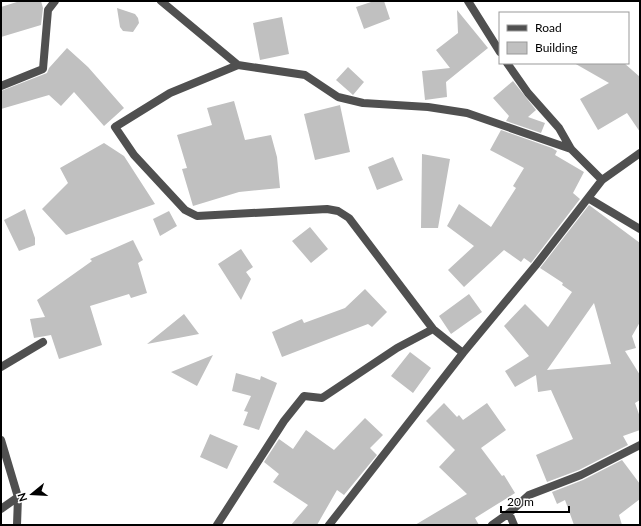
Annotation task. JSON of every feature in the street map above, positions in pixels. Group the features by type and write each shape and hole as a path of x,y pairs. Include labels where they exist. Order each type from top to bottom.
{"street":[{"path":"1,86 44,69 48,10 55,1"},
{"path":"162,1 238,65"},
{"path":"468,1 499,50"},
{"path":"508,64 528,93 559,128 571,149 602,180"},
{"path":"463,353 433,329 349,218 338,211 327,209 197,216 185,210 134,155 115,126 170,93 238,65 305,75 338,97 362,103 428,107 467,113 571,149"},
{"path":"329,525 463,353 536,266 602,180 640,153"},
{"path":"588,198 640,229"},
{"path":"217,525 284,421 304,396 322,398 397,348 433,329"},
{"path":"1,367 43,342"},
{"path":"1,440 18,496 17,525"},
{"path":"492,525 509,513 529,495 580,475 640,445"},
{"path":"1,508 18,496"},
{"path":"509,513 514,525"}],"building":[{"path":"20,1 41,1 43,8 41,25 1,37 1,7"},
{"path":"374,1 384,1 390,19 364,29 356,7"},
{"path":"117,8 135,14 138,18 139,23 133,32 123,31 120,27"},
{"path":"457,10 488,48 446,82 447,97 425,100 422,71 450,68 436,50 458,33"},
{"path":"282,17 289,54 260,60 253,23"},
{"path":"67,48 88,67 124,108 104,126 74,92 61,106 49,95 1,109 1,91 47,73 49,68"},
{"path":"576,64 625,64 640,77 640,132 627,113 598,130 580,99 609,83"},
{"path":"348,67 364,82 353,95 336,80"},
{"path":"513,81 536,110 528,117 545,123 541,133 506,121 509,116 493,98"},
{"path":"234,101 245,140 271,135 277,157 280,188 239,192 193,206 182,169 187,168 177,135 212,125 207,108"},
{"path":"340,105 350,152 315,160 304,114"},
{"path":"501,130 552,148 557,151 555,155 584,172 573,193 580,199 531,263 524,258 521,262 504,250 464,287 448,270 474,246 447,226 459,204 491,227 516,188 513,186 524,168 490,150"},
{"path":"104,143 124,156 155,204 66,235 42,209 68,183 60,168"},
{"path":"422,154 450,159 438,228 421,228"},
{"path":"393,157 403,180 377,190 368,167"},
{"path":"589,205 640,243 640,322 632,336 636,348 625,351 640,375 640,400 635,403 640,417 640,430 623,436 628,445 579,470 547,482 536,455 573,439 551,390 538,392 536,375 515,387 505,371 529,356 504,326 525,304 548,327 572,292 562,285 563,283 540,268","holes":["594,303 611,364 547,370"]},
{"path":"25,209 35,238 35,245 19,251 4,220"},
{"path":"169,211 177,226 160,236 153,219"},
{"path":"310,227 328,249 311,263 292,241"},
{"path":"133,240 143,260 138,263 147,293 131,298 129,294 90,306 102,345 59,359 51,335 34,338 30,319 45,317 37,300 92,261 90,259"},
{"path":"241,249 253,267 246,272 251,279 241,300 218,264"},
{"path":"365,289 387,312 372,327 368,324 282,357 272,332 302,319 304,323 345,308"},
{"path":"469,294 482,312 451,334 439,316"},
{"path":"184,314 199,334 147,344"},
{"path":"410,352 431,368 413,393 391,376"},
{"path":"213,355 197,386 171,372"},
{"path":"236,373 260,380 261,376 277,383 259,430 243,425 248,412 244,411 251,396 232,391"},
{"path":"444,403 457,417 459,415 463,420 487,403 506,430 481,448 502,476 504,475 515,493 475,518 479,525 415,525 467,494 439,467 455,450 426,421"},
{"path":"365,418 383,435 370,448 377,455 344,495 337,490 317,525 291,525 308,505 273,482 279,474 264,462 279,439 293,449 306,430 334,450"},
{"path":"210,434 238,446 227,469 200,457"},
{"path":"622,460 640,484 640,499 619,515 622,525 574,525 565,500 557,504 552,492 583,480"}]}
